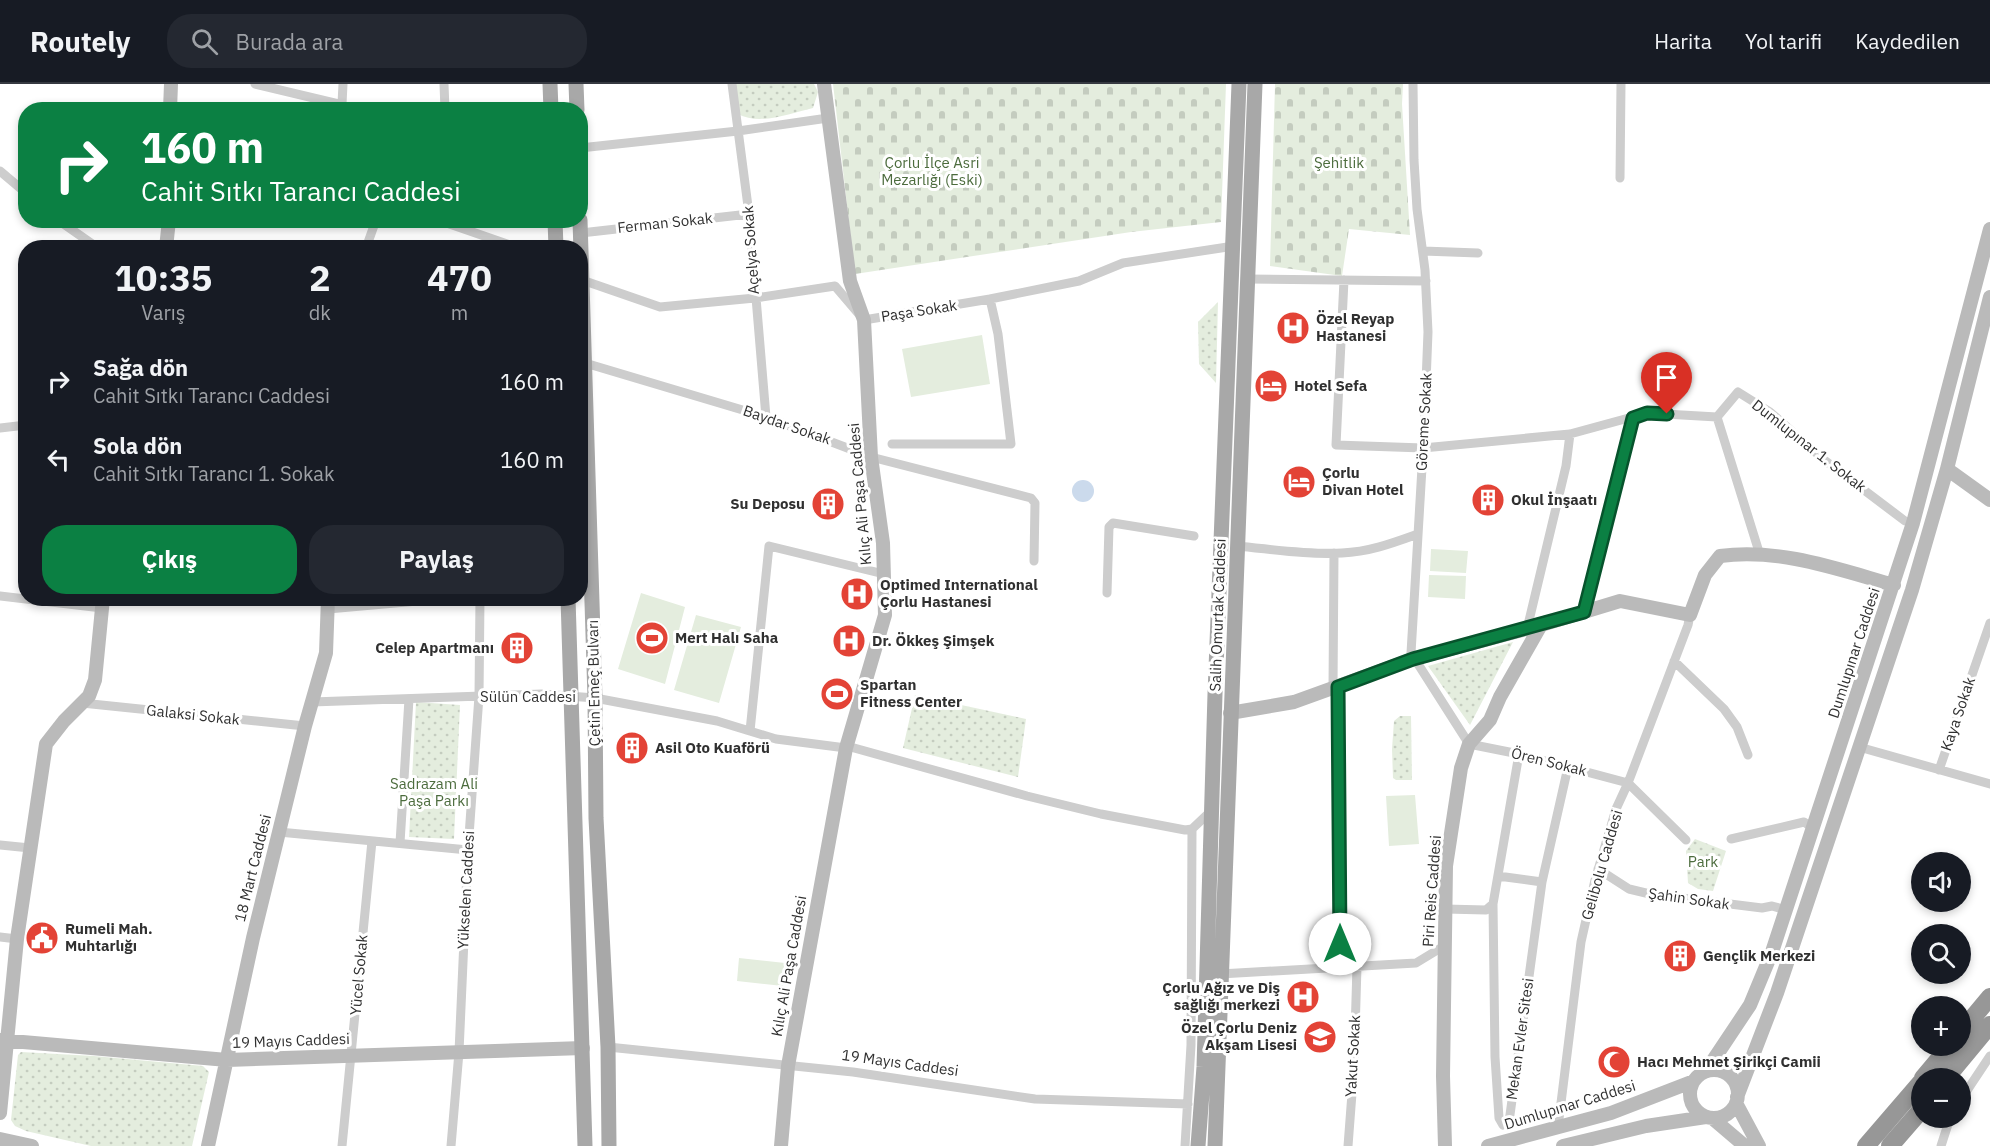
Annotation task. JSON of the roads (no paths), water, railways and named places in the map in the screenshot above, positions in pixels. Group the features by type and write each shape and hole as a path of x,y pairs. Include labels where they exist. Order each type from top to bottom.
{"highway":[{"path":"1971,1020 1990,997"},
{"path":"1954,1068 1990,1025"},
{"path":"1932,1068 1942,1056"},
{"path":"1866,1146 1911,1093"},
{"path":"1890,1146 1911,1122"}],"main road":[{"path":"550,84 550,102"},
{"path":"576,84 577,102"},
{"name":"Salih Omurtak Caddesi","path":"1198,1146 1204,1067 1211,812 1239,84"},
{"name":"Salih Omurtak Caddesi","path":"1215,1146 1255,84"},
{"name":"Çetin Emeç Bulvarı","path":"588,464 596,818 608,1047 609,1146"},
{"name":"Çetin Emeç Bulvarı","path":"568,606 585,1146"}],"street":[{"path":"170,102 171,84"},
{"path":"257,84 330,102"},
{"path":"342,102 343,84"},
{"path":"444,84 445,102"},
{"name":"Açelya Sokak","path":"732,84 749,214 766,417"},
{"name":"Kılıç Ali Paşa Caddesi","path":"781,1146 788,1066 846,747 885,615 883,543 871,457 864,320 850,281 824,84"},
{"name":"Göreme Sokak","path":"1413,84 1414,160 1426,281 1428,332 1418,534 1410,638 1413,659 1469,744"},
{"path":"1620,178 1621,84"},
{"path":"588,147 738,131 828,118"},
{"path":"0,171 18,186"},
{"name":"Ferman Sokak","path":"588,226 749,214"},
{"path":"69,228 87,240"},
{"path":"465,228 497,240"},
{"name":"Dumlupınar Caddesi","path":"1706,1071 1750,1005 1772,952 1913,523 1990,229"},
{"name":"Paşa Sokak","path":"588,282 660,307 755,298 835,286 864,320 990,299 1079,281 1123,263 1234,246"},
{"path":"1423,251 1478,253"},
{"path":"1247,279 1426,281"},
{"path":"1344,280 1336,445 1423,448 1569,434 1647,413 1717,417 1760,555"},
{"path":"1563,1146 1647,1126 1724,1116 1736,1100 1777,993 1912,590 1947,469 1990,297"},
{"path":"892,444 1011,444 1003,368 990,299"},
{"name":"Baydar Sokak","path":"588,364 766,417 871,457 1031,498 1035,503 1034,561"},
{"name":"Dumlupınar 1. Sokak","path":"1717,417 1738,392 1770,412 1841,473 1905,521 1913,523"},
{"path":"1584,612 1633,418"},
{"path":"0,428 18,426"},
{"path":"1534,627 1566,466 1569,434"},
{"path":"1947,469 1990,500"},
{"path":"1107,593 1109,527 1113,523 1194,536"},
{"path":"1236,546 1334,553 1366,550 1418,534"},
{"path":"750,731 769,546 884,574"},
{"path":"1334,553 1340,967"},
{"path":"1230,713 1294,702 1413,659 1534,627 1620,601 1690,615 1705,575 1720,556 1760,555 1796,558 1894,585"},
{"path":"0,596 18,597"},
{"path":"0,1113 4,1041 46,744 64,721 89,696 95,680 102,606"},
{"name":"18 Mart Caddesi","path":"208,1146 253,938 305,726 326,653 328,606"},
{"name":"Yükselen Caddesi","path":"451,1146 459,1052 468,850 479,696 480,606"},
{"name":"Gelibolu Caddesi","path":"1558,1127 1581,942 1598,869 1616,809 1628,783 1690,615"},
{"name":"Kaya Sokak","path":"1939,770 1990,623"},
{"name":"Piri Reis Caddesi","path":"1445,1146 1443,1076 1446,866 1461,768 1469,744 1490,720 1534,627"},
{"path":"1674,661 1724,709 1737,727 1748,755"},
{"name":"Sülün Caddesi","path":"312,702 542,694 595,698 717,721 776,739 846,747 1027,796 1135,821 1185,830 1192,829"},
{"path":"400,843 409,699"},
{"name":"Galaksi Sokak","path":"82,703 305,726"},
{"name":"Ören Sokak","path":"1469,744 1520,754 1628,783"},
{"path":"1859,747 1990,784"},
{"path":"1445,909 1486,910 1493,904 1520,754"},
{"name":"Mekan Evler Sitesi","path":"1493,904 1495,1057 1499,1118 1503,1125 1509,1122 1542,882 1568,767"},
{"path":"1628,783 1686,840"},
{"path":"1185,1146 1191,1045 1192,829 1211,812"},
{"path":"1731,839 1804,822 1813,828"},
{"path":"279,832 468,850"},
{"name":"Yücel Sokak","path":"342,1146 372,841"},
{"path":"0,845 30,848"},
{"name":"Şahin Sokak","path":"1598,869 1629,890 1762,909 1772,906 1786,910"},
{"path":"1498,876 1542,882"},
{"path":"0,937 17,939"},
{"path":"1220,974 1416,963 1444,946"},
{"name":"Yakut Sokak","path":"1348,1146 1354,1067 1357,966"},
{"name":"19 Mayıs Caddesi","path":"4,1041 227,1060 583,1048"},
{"name":"19 Mayıs Caddesi","path":"608,1047 853,1072 1035,1098 1188,1104"},
{"path":"1971,1085 1989,1059"},
{"path":"1745,1146 1694,1108 1690,1095 1694,1080 1706,1071 1714,1070 1729,1076 1737,1089 1736,1100 1759,1146"},
{"name":"Dumlupınar Caddesi","path":"1488,1146 1611,1113 1694,1080"},
{"path":"1941,1146 1947,1128"},
{"path":"0,1139 32,1146"}],"water":[{"path":"1083,480 1091,483 1094,491 1091,499 1083,502 1075,499 1072,491 1075,483"}],"place":[{"name":"Özel Reyap Hastanesi","path":"1293,328"},
{"name":"Hotel Sefa","path":"1271,386"},
{"name":"Çorlu Divan Hotel","path":"1299,482"},
{"name":"Okul İnşaatı","path":"1488,500"},
{"name":"Su Deposu","path":"828,504"},
{"name":"Optimed International Çorlu Hastanesi","path":"857,594"},
{"name":"Mert Halı Saha","path":"652,638"},
{"name":"Dr. Ökkeş Şimşek","path":"849,641"},
{"name":"Celep Apartmanı","path":"517,648"},
{"name":"Spartan Fitness Center","path":"837,694"},
{"name":"Asil Oto Kuaförü","path":"632,748"},
{"name":"Rumeli Mah. Muhtarlığı","path":"42,938"},
{"name":"Gençlik Merkezi","path":"1680,956"},
{"name":"Çorlu Ağız ve Diş sağlığı merkezi","path":"1303,997"},
{"name":"Özel Çorlu Deniz Akşam Lisesi","path":"1320,1037"},
{"name":"Hacı Mehmet Şirikçi Camii","path":"1614,1062"}],"park label":[{"name":"Şehitlik","path":"1339,163"},
{"name":"Çorlu İlçe Asri Mezarlığı (Eski)","path":"932,172"},
{"name":"Sadrazam Ali Paşa Parkı","path":"434,792"},
{"name":"Park","path":"1703,862"}]}
